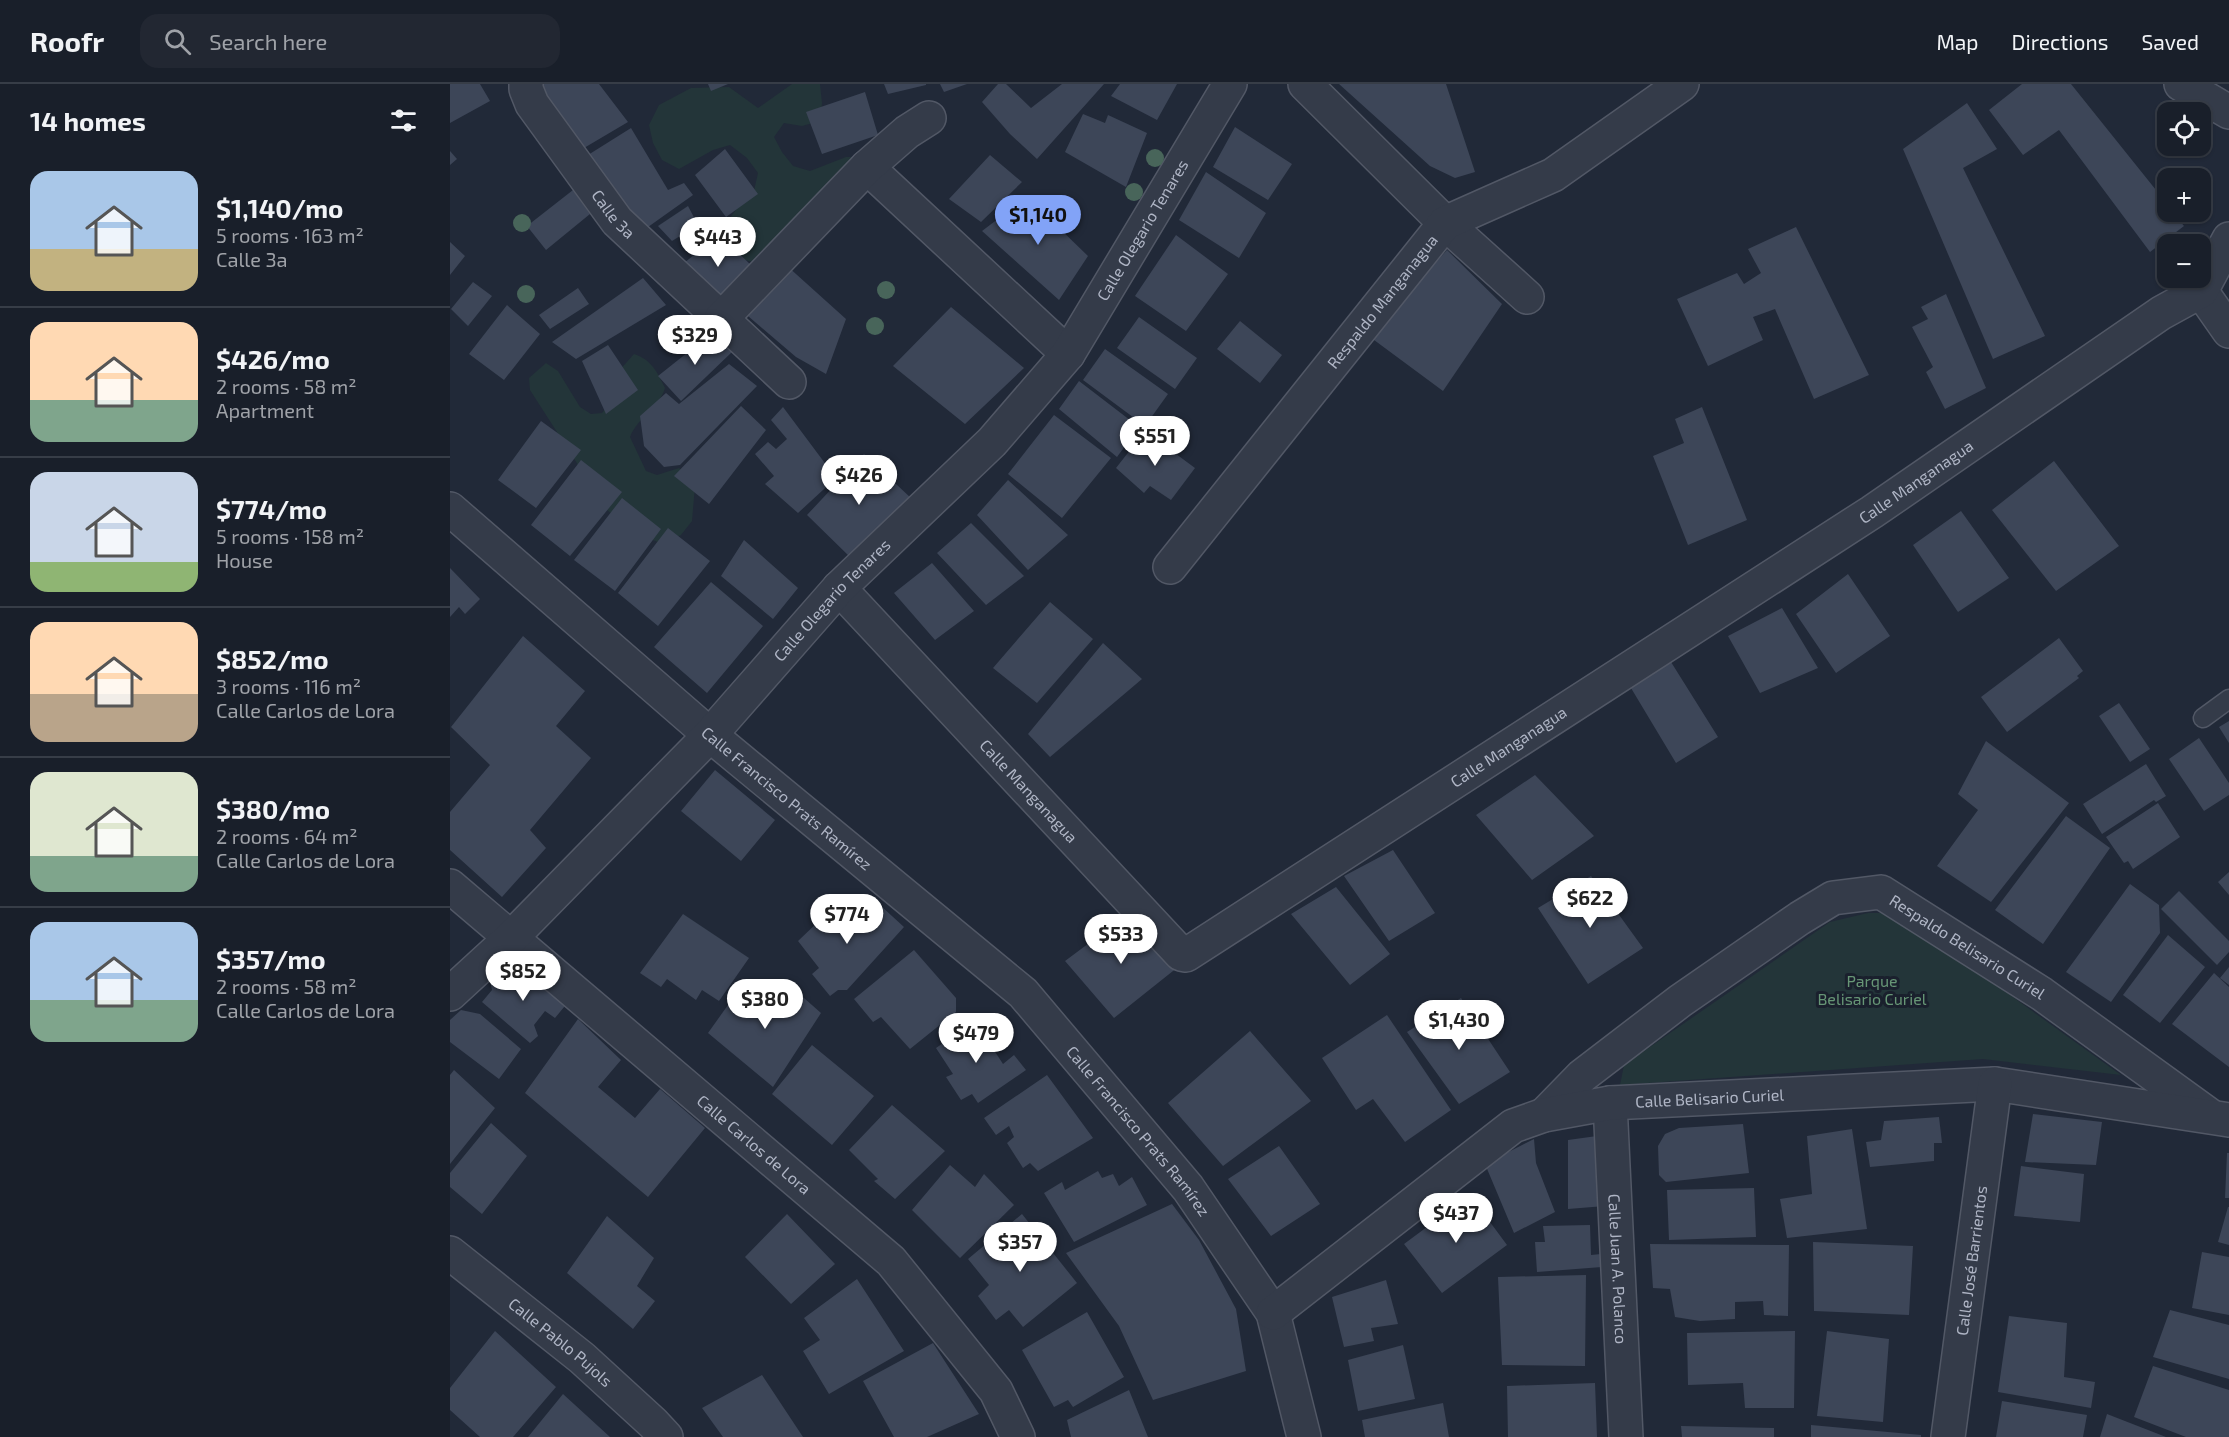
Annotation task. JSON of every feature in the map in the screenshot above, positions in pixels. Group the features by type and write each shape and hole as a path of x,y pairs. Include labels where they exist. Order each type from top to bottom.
{"street":[{"name":"Calle Olegario Tenares","path":"450,994 511,938 710,735 838,588 992,442 1068,354 1230,84"},
{"path":"1305,84 1445,223 1527,297"},
{"name":"Respaldo Manganagua","path":"1170,567 1445,223 1553,175 1682,84"},
{"path":"2181,84 2229,112"},
{"name":"Calle 3a","path":"526,86 532,104 617,221 789,382"},
{"path":"721,319 867,167 907,132 929,118"},
{"path":"867,167 1068,354"},
{"path":"2229,239 2201,291 2229,331"},
{"name":"Calle Manganagua","path":"838,588 1181,954 1186,955 1872,512 2161,314 2201,291"},
{"name":"Calle Francisco Prats Ramírez","path":"450,509 710,735 1023,993 1188,1188 1273,1313 1304,1437"},
{"name":"Calle Carlos de Lora","path":"450,886 891,1261 996,1390 1018,1437"},
{"name":"Respaldo Belisario Curiel","path":"1544,1115 1582,1076 1662,1014 1800,918 1833,898 1881,892 2042,994 2220,1118"},
{"name":"Calle Belisario Curiel","path":"1273,1313 1513,1126 1544,1115 1610,1103 1995,1084 2220,1118"},
{"name":"Calle José Barrientos","path":"1948,1437 1995,1084"},
{"name":"Calle Juan A. Polanco","path":"1610,1103 1626,1437"},
{"name":"Calle Pablo Pujols","path":"450,1253 582,1358 666,1437"}],"lane":[{"path":"2203,718 2229,699"}],"green space":[{"path":"792,84 820,84 822,103 820,121 802,126 784,123 774,137 793,166 810,171 846,157 865,157 759,264 742,259 731,242 727,222 738,207 753,195 758,173 747,158 730,145 713,150 679,169 662,160 653,143 649,125 659,105 691,88 729,87 758,108"},
{"path":"634,354 650,363 665,388 658,401 630,437 646,471 657,475 679,468 689,475 695,486 692,521 681,535 670,541 658,542 634,533 607,510 530,390 529,378 546,363 558,371 580,407 591,414 602,413 609,405 618,372"},
{"name":"Parque Belisario Curiel","path":"1868,913 1896,913 2121,1075 1983,1059 1620,1085 1624,1065 1830,922"}],"building":[{"path":"450,84 480,84 490,101 450,123"},
{"path":"543,84 599,84 628,122 584,148 542,89"},
{"path":"708,84 728,84 711,91"},
{"path":"884,84 926,84 926,85 888,94"},
{"path":"940,84 967,84 944,92"},
{"path":"998,84 1006,84 1031,108 1062,84 1104,84 1037,159 1010,134 982,102"},
{"path":"1120,84 1177,84 1157,120 1111,96"},
{"path":"1339,84 1446,84 1475,172 1455,178 1430,166"},
{"path":"2022,84 2071,84 2157,191 2157,222 2181,222 2184,226 2174,234 2157,234 2157,247 2150,252 2059,130 2023,155 1989,110"},
{"path":"865,92 878,135 822,154 806,112"},
{"path":"1967,103 1997,149 1963,168 2045,336 1993,359 1903,149"},
{"path":"1083,114 1105,123 1108,115 1147,133 1126,187 1065,152"},
{"path":"1235,127 1292,164 1268,200 1213,167"},
{"path":"631,128 668,190 684,183 693,195 641,232 588,155"},
{"path":"725,149 758,194 726,217 695,175"},
{"path":"450,151 457,159 450,165"},
{"path":"990,155 1022,182 981,222 949,199"},
{"path":"1206,172 1266,213 1239,258 1179,220"},
{"path":"573,190 590,214 546,250 527,226"},
{"path":"1027,197 1088,256 1059,300 982,231"},
{"path":"688,206 698,225 672,241 658,226"},
{"path":"1796,227 1869,375 1814,399 1775,309 1753,317 1763,340 1708,366 1677,299 1737,273 1744,284 1761,273 1748,249"},
{"path":"719,234 756,270 726,297 706,297 683,264"},
{"path":"1176,235 1228,274 1186,331 1135,296"},
{"path":"450,242 465,256 450,275"},
{"path":"1447,250 1502,304 1443,391 1370,337"},
{"path":"786,265 846,319 826,374 796,357 748,316"},
{"path":"643,278 666,305 576,359 552,342"},
{"path":"473,282 492,296 468,326 451,309"},
{"path":"578,288 589,304 550,329 539,315"},
{"path":"1946,294 1986,388 1945,409 1926,372 1933,367 1912,327 1928,319 1921,307"},
{"path":"507,305 540,334 504,380 469,354"},
{"path":"951,307 1024,368 965,424 893,366"},
{"path":"1139,317 1197,358 1175,389 1117,348"},
{"path":"1240,321 1282,355 1260,383 1217,349"},
{"path":"712,333 732,352 681,401 658,376"},
{"path":"608,345 638,390 606,414 582,361"},
{"path":"1105,349 1168,394 1145,426 1083,380"},
{"path":"729,364 757,386 680,465 664,467 644,446 640,416 666,393 679,404"},
{"path":"1079,381 1139,427 1117,457 1059,409"},
{"path":"741,406 766,430 709,504 674,476"},
{"path":"783,407 836,478 798,513 765,484 774,476 755,454 768,442 776,449 787,439 771,420"},
{"path":"1702,407 1747,520 1688,545 1653,456 1684,443 1675,419"},
{"path":"1054,415 1111,458 1062,518 1008,474"},
{"path":"541,421 581,450 536,508 498,480"},
{"path":"1145,431 1195,468 1171,500 1150,486 1144,493 1116,468"},
{"path":"864,454 912,499 850,557 807,515"},
{"path":"581,460 622,492 570,556 531,525"},
{"path":"2054,461 2119,546 2056,591 1992,510"},
{"path":"1008,480 1068,535 1028,570 977,515"},
{"path":"622,498 661,529 615,591 574,560"},
{"path":"1961,511 2009,578 1958,612 1913,545"},
{"path":"971,523 1024,576 986,605 937,553"},
{"path":"668,528 710,561 658,626 618,593"},
{"path":"744,540 798,588 773,619 721,576"},
{"path":"932,563 974,611 935,640 894,593"},
{"path":"450,568 480,599 465,614 459,607 450,617"},
{"path":"1848,574 1890,636 1836,673 1796,614"},
{"path":"711,582 763,626 707,693 654,647"},
{"path":"1050,602 1093,639 1037,703 993,668"},
{"path":"1782,608 1818,668 1760,693 1728,636"},
{"path":"523,636 585,691 556,726 591,758 530,830 546,848 502,897 450,850 450,812 490,765 451,727"},
{"path":"2059,638 2083,671 2077,676 2079,678 2007,732 1981,697"},
{"path":"1103,643 1142,679 1050,757 1028,734"},
{"path":"1671,662 1718,737 1676,763 1631,688"},
{"path":"2119,703 2150,749 2130,762 2099,716"},
{"path":"2229,721 2229,743 2219,727"},
{"path":"2199,738 2229,783 2229,795 2204,811 2169,759"},
{"path":"1986,741 2069,803 1991,902 1937,866 1978,810 1958,794"},
{"path":"2146,764 2166,796 2156,802 2154,800 2102,834 2083,804"},
{"path":"715,770 775,820 741,861 681,811"},
{"path":"1535,775 1594,836 1532,880 1476,815"},
{"path":"2158,803 2180,837 2133,869 2128,861 2124,863 2106,837"},
{"path":"2066,816 2110,848 2043,944 1995,910"},
{"path":"1393,850 1435,913 1389,941 1344,876"},
{"path":"2229,872 2229,895 2218,882"},
{"path":"1591,876 1643,948 1588,984 1538,908"},
{"path":"2130,884 2159,905 2160,933 2111,1002 2066,972"},
{"path":"1336,887 1390,954 1350,985 1291,914"},
{"path":"2179,891 2229,941 2229,952 2217,965 2161,909"},
{"path":"842,899 854,911 851,920 859,929 881,906 904,927 847,990 838,990 830,996 812,974 819,968 798,941"},
{"path":"683,914 749,958 719,1001 702,990 696,1000 667,979 661,987 640,973"},
{"path":"1128,914 1178,967 1114,1018 1065,961"},
{"path":"2168,935 2205,967 2160,1023 2123,995"},
{"path":"914,950 956,998 956,1012 910,1049 881,1017 873,1022 854,999"},
{"path":"2229,967 2229,985 2220,978"},
{"path":"518,968 544,990 548,984 569,1001 555,1018 545,1011 534,1025 538,1036 530,1043 482,1002 492,990 490,981 494,976"},
{"path":"2214,973 2229,987 2229,1067 2172,1024"},
{"path":"787,983 821,1013 773,1087 708,1033 743,984 773,1008"},
{"path":"1461,998 1510,1072 1459,1104 1407,1032"},
{"path":"461,1010 480,1014 521,1049 499,1079 450,1042 450,1020"},
{"path":"1387,1015 1451,1110 1405,1142 1373,1099 1356,1110 1322,1058"},
{"path":"578,1019 621,1060 598,1087 635,1118 660,1089 705,1128 648,1197 525,1093"},
{"path":"975,1021 1003,1064 1014,1055 1026,1070 978,1103 972,1094 961,1100 946,1077 953,1074 936,1048"},
{"path":"1250,1031 1311,1101 1223,1166 1168,1103"},
{"path":"812,1045 874,1096 832,1145 772,1094"},
{"path":"454,1070 495,1108 450,1164 450,1075"},
{"path":"1047,1075 1093,1138 1038,1171 1030,1163 1023,1168 1007,1143 1014,1137 1009,1126 996,1135 984,1118"},
{"path":"892,1105 945,1151 895,1199 874,1181 878,1179 849,1150"},
{"path":"2033,1114 2102,1122 2096,1165 2025,1162"},
{"path":"1939,1117 1942,1143 1934,1143 1934,1161 1870,1167 1866,1142 1881,1140 1884,1121"},
{"path":"491,1123 527,1156 482,1214 450,1187 450,1173"},
{"path":"1743,1124 1749,1173 1666,1182 1659,1175 1658,1146 1665,1134 1679,1128"},
{"path":"1852,1129 1867,1229 1787,1238 1780,1199 1812,1194 1807,1136"},
{"path":"1597,1136 1605,1206 1568,1209 1568,1140"},
{"path":"1534,1139 1536,1163 1555,1212 1514,1233 1485,1164"},
{"path":"1279,1146 1320,1204 1271,1236 1228,1179"},
{"path":"2227,1153 2229,1153 2229,1198 2225,1198"},
{"path":"950,1165 975,1187 984,1174 1014,1205 960,1258 912,1210"},
{"path":"2021,1166 2084,1174 2080,1222 2014,1216"},
{"path":"1098,1171 1102,1178 1113,1174 1119,1186 1132,1177 1147,1205 1074,1242 1044,1193 1062,1182 1065,1190"},
{"path":"1754,1188 1756,1237 1669,1240 1667,1190"},
{"path":"1470,1195 1507,1245 1442,1293 1404,1244"},
{"path":"1172,1204 1199,1240 1236,1309 1246,1371 1153,1400 1119,1326 1066,1253"},
{"path":"2229,1207 2229,1245 2218,1242"},
{"path":"787,1214 835,1264 791,1304 745,1257"},
{"path":"1022,1214 1077,1283 1023,1327 1009,1310 996,1320 978,1296 989,1285 968,1259"},
{"path":"607,1216 654,1258 637,1286 655,1301 633,1329 567,1273"},
{"path":"1590,1225 1591,1255 1601,1254 1602,1267 1537,1272 1535,1242 1545,1242 1543,1226"},
{"path":"1813,1242 1913,1246 1909,1315 1814,1311"},
{"path":"1650,1244 1789,1245 1788,1316 1764,1315 1763,1301 1735,1302 1735,1319 1700,1321 1675,1317 1670,1289 1653,1288"},
{"path":"2202,1252 2229,1257 2229,1315 2192,1308"},
{"path":"1586,1275 1585,1366 1502,1365 1498,1277"},
{"path":"857,1279 904,1351 829,1394 803,1351 820,1340 804,1318"},
{"path":"1386,1280 1398,1324 1371,1328 1374,1341 1344,1347 1332,1297"},
{"path":"2170,1310 2229,1325 2229,1379 2153,1357"},
{"path":"1087,1312 1124,1377 1073,1407 1068,1400 1054,1407 1022,1350"},
{"path":"2009,1316 2067,1323 2064,1377 2095,1382 2091,1408 1998,1392"},
{"path":"495,1331 556,1387 513,1437 480,1437 450,1410 450,1388"},
{"path":"1795,1331 1794,1408 1745,1408 1743,1383 1688,1385 1687,1333"},
{"path":"1827,1331 1889,1339 1883,1422 1817,1416"},
{"path":"933,1343 979,1414 927,1437 894,1437 863,1381"},
{"path":"1403,1345 1415,1399 1358,1411 1348,1360"},
{"path":"2153,1366 2229,1390 2229,1437 2186,1437 2134,1417"},
{"path":"762,1375 803,1437 723,1437 702,1408"},
{"path":"1595,1383 1597,1437 1508,1437 1507,1386"},
{"path":"1129,1390 1148,1437 1071,1437 1067,1420"},
{"path":"563,1394 610,1437 528,1437"},
{"path":"2002,1401 2087,1415 2083,1437 1996,1437"},
{"path":"1443,1403 1449,1437 1365,1437 1362,1420"},
{"path":"2107,1414 2166,1437 2100,1437"},
{"path":"1811,1425 1921,1435 1921,1437 1811,1437"},
{"path":"1681,1426 1774,1428 1774,1437 1682,1437"}]}
